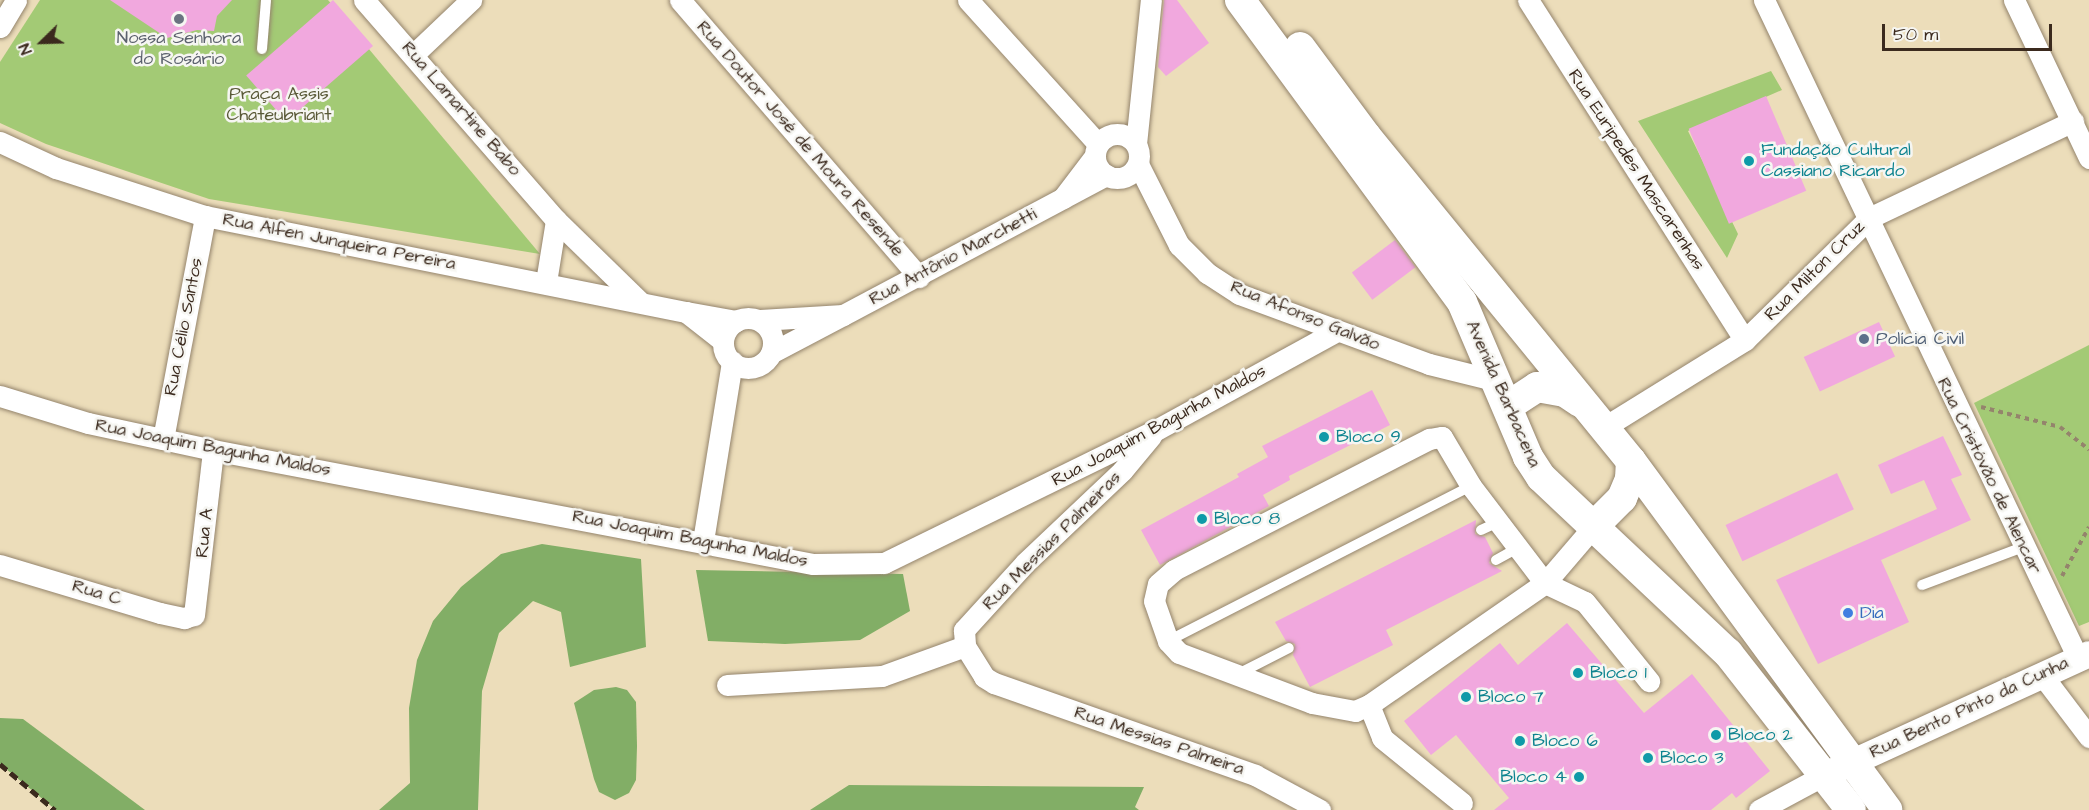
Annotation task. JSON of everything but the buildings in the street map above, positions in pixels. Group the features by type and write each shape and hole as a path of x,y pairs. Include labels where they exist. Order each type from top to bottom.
{"main road":[{"name":"Avenida Barbacena","path":"1240,0 1462,302 1528,457 1541,477 1728,653 1837,769 1887,810"},
{"name":"Avenida Barbacena","path":"1266,0 1366,136 1631,461 1837,769 1851,810"},
{"path":"1502,393 1537,387 1564,392 1594,417"},
{"path":"1593,527 1622,498 1630,478 1631,461"}],"street":[{"path":"0,27 16,0"},
{"name":"Rua Lamartine Babo","path":"364,0 414,54 556,220 640,302"},
{"path":"414,54 471,0"},
{"name":"Rua Doutor José de Moura Resende","path":"680,0 919,277"},
{"path":"968,0 1099,159 1126,176 1137,154 1151,0"},
{"name":"Rua Euripedes Mascarenhas","path":"1528,0 1745,340"},
{"name":"Rua Cristóvão de Alencar","path":"1764,0 1869,218 1954,405 2049,601 2084,656"},
{"path":"2014,0 2089,158"},
{"name":"Rua Milton Cruz","path":"1594,417 1745,340 1869,218 2073,121"},
{"path":"1099,159 1114,133 1126,135 1137,154"},
{"name":"Rua Alfen Junqueira Pereira","path":"0,142 56,168 205,216 546,282 686,312"},
{"name":"Rua Afonso Galvão","path":"1137,154 1179,244 1207,273 1239,294 1502,393"},
{"name":"Rua Antônio Marchetti","path":"771,353 919,277 1064,198 1099,159"},
{"name":"Rua Célio Santos","path":"163,439 205,216"},
{"path":"546,282 556,220"},
{"path":"686,312 736,321 843,315"},
{"path":"686,312 723,341 732,361 703,541"},
{"path":"732,361 753,367 771,353 773,339 760,320"},
{"path":"723,341 736,321"},
{"name":"Rua Joaquim Bagunha Maldos","path":"0,396 88,423 213,450 703,541 813,564 884,563 1156,430 1337,331"},
{"name":"Rua Messias Palmeiras","path":"965,645 964,630 1025,562 1122,471 1156,430"},
{"path":"1593,527 1545,583 1369,705 1355,711 1339,710 1179,653 1168,641 1154,601 1158,584 1174,570 1429,439 1442,436 1449,443 1490,526 1518,548 1545,583 1585,602 1649,681"},
{"name":"Rua A","path":"194,615 213,450"},
{"name":"Rua C","path":"0,565 160,612 184,618 194,615"},
{"path":"727,685 882,676 965,645"},
{"name":"Rua Messias Palmeira","path":"965,645 984,677 994,683 1255,775 1320,810"},
{"name":"Rua Bento Pinto da Cunha","path":"1837,769 2084,656"},
{"path":"2042,675 2089,737"},
{"path":"1369,705 1382,738 1462,803"},
{"path":"1759,810 1837,769"}],"lane":[{"path":"262,49 266,0"},
{"path":"1168,641 1471,486"},
{"path":"1922,585 2023,547"},
{"path":"1496,560 1518,548"},
{"path":"1238,674 1289,648"}],"path":[{"path":"1954,405 1996,408 2060,427 2089,450"},
{"path":"2049,601 2089,527"}],"green space":[{"name":"Praça Assis Chateubriant","path":"40,0 328,0 540,254 209,199 46,144 0,123 0,62"},
{"path":"1771,71 1782,90 1688,131 1738,234 1727,258 1638,121"},
{"path":"2089,345 2089,622 2079,626 1974,403"},
{"path":"542,544 641,559 646,647 570,667 561,612 533,601 499,633 482,691 478,810 379,810 410,783 409,708 417,660 433,621 461,587 501,554"},
{"path":"696,570 903,574 910,611 860,640 785,644 708,641"},
{"path":"616,687 627,690 636,702 637,746 636,780 629,793 615,800 599,792 574,703 594,690"},
{"path":"0,718 23,719 145,810 56,810 0,764"},
{"path":"849,785 1144,787 1135,807 1139,810 810,810"}],"railway":[{"path":"0,764 55,810"}],"place":[{"name":"Nossa Senhora do Rosário","path":"179,19"},
{"name":"Fundação Cultural Cassiano Ricardo","path":"1749,161"},
{"name":"Polícia Civil","path":"1864,339"},
{"name":"Bloco 9","path":"1324,437"},
{"name":"Bloco 8","path":"1202,519"},
{"name":"Dia","path":"1848,613"},
{"name":"Bloco 1","path":"1578,673"},
{"name":"Bloco 7","path":"1466,697"},
{"name":"Bloco 2","path":"1716,735"},
{"name":"Bloco 6","path":"1520,741"},
{"name":"Bloco 3","path":"1648,758"},
{"name":"Bloco 4","path":"1579,777"}]}
